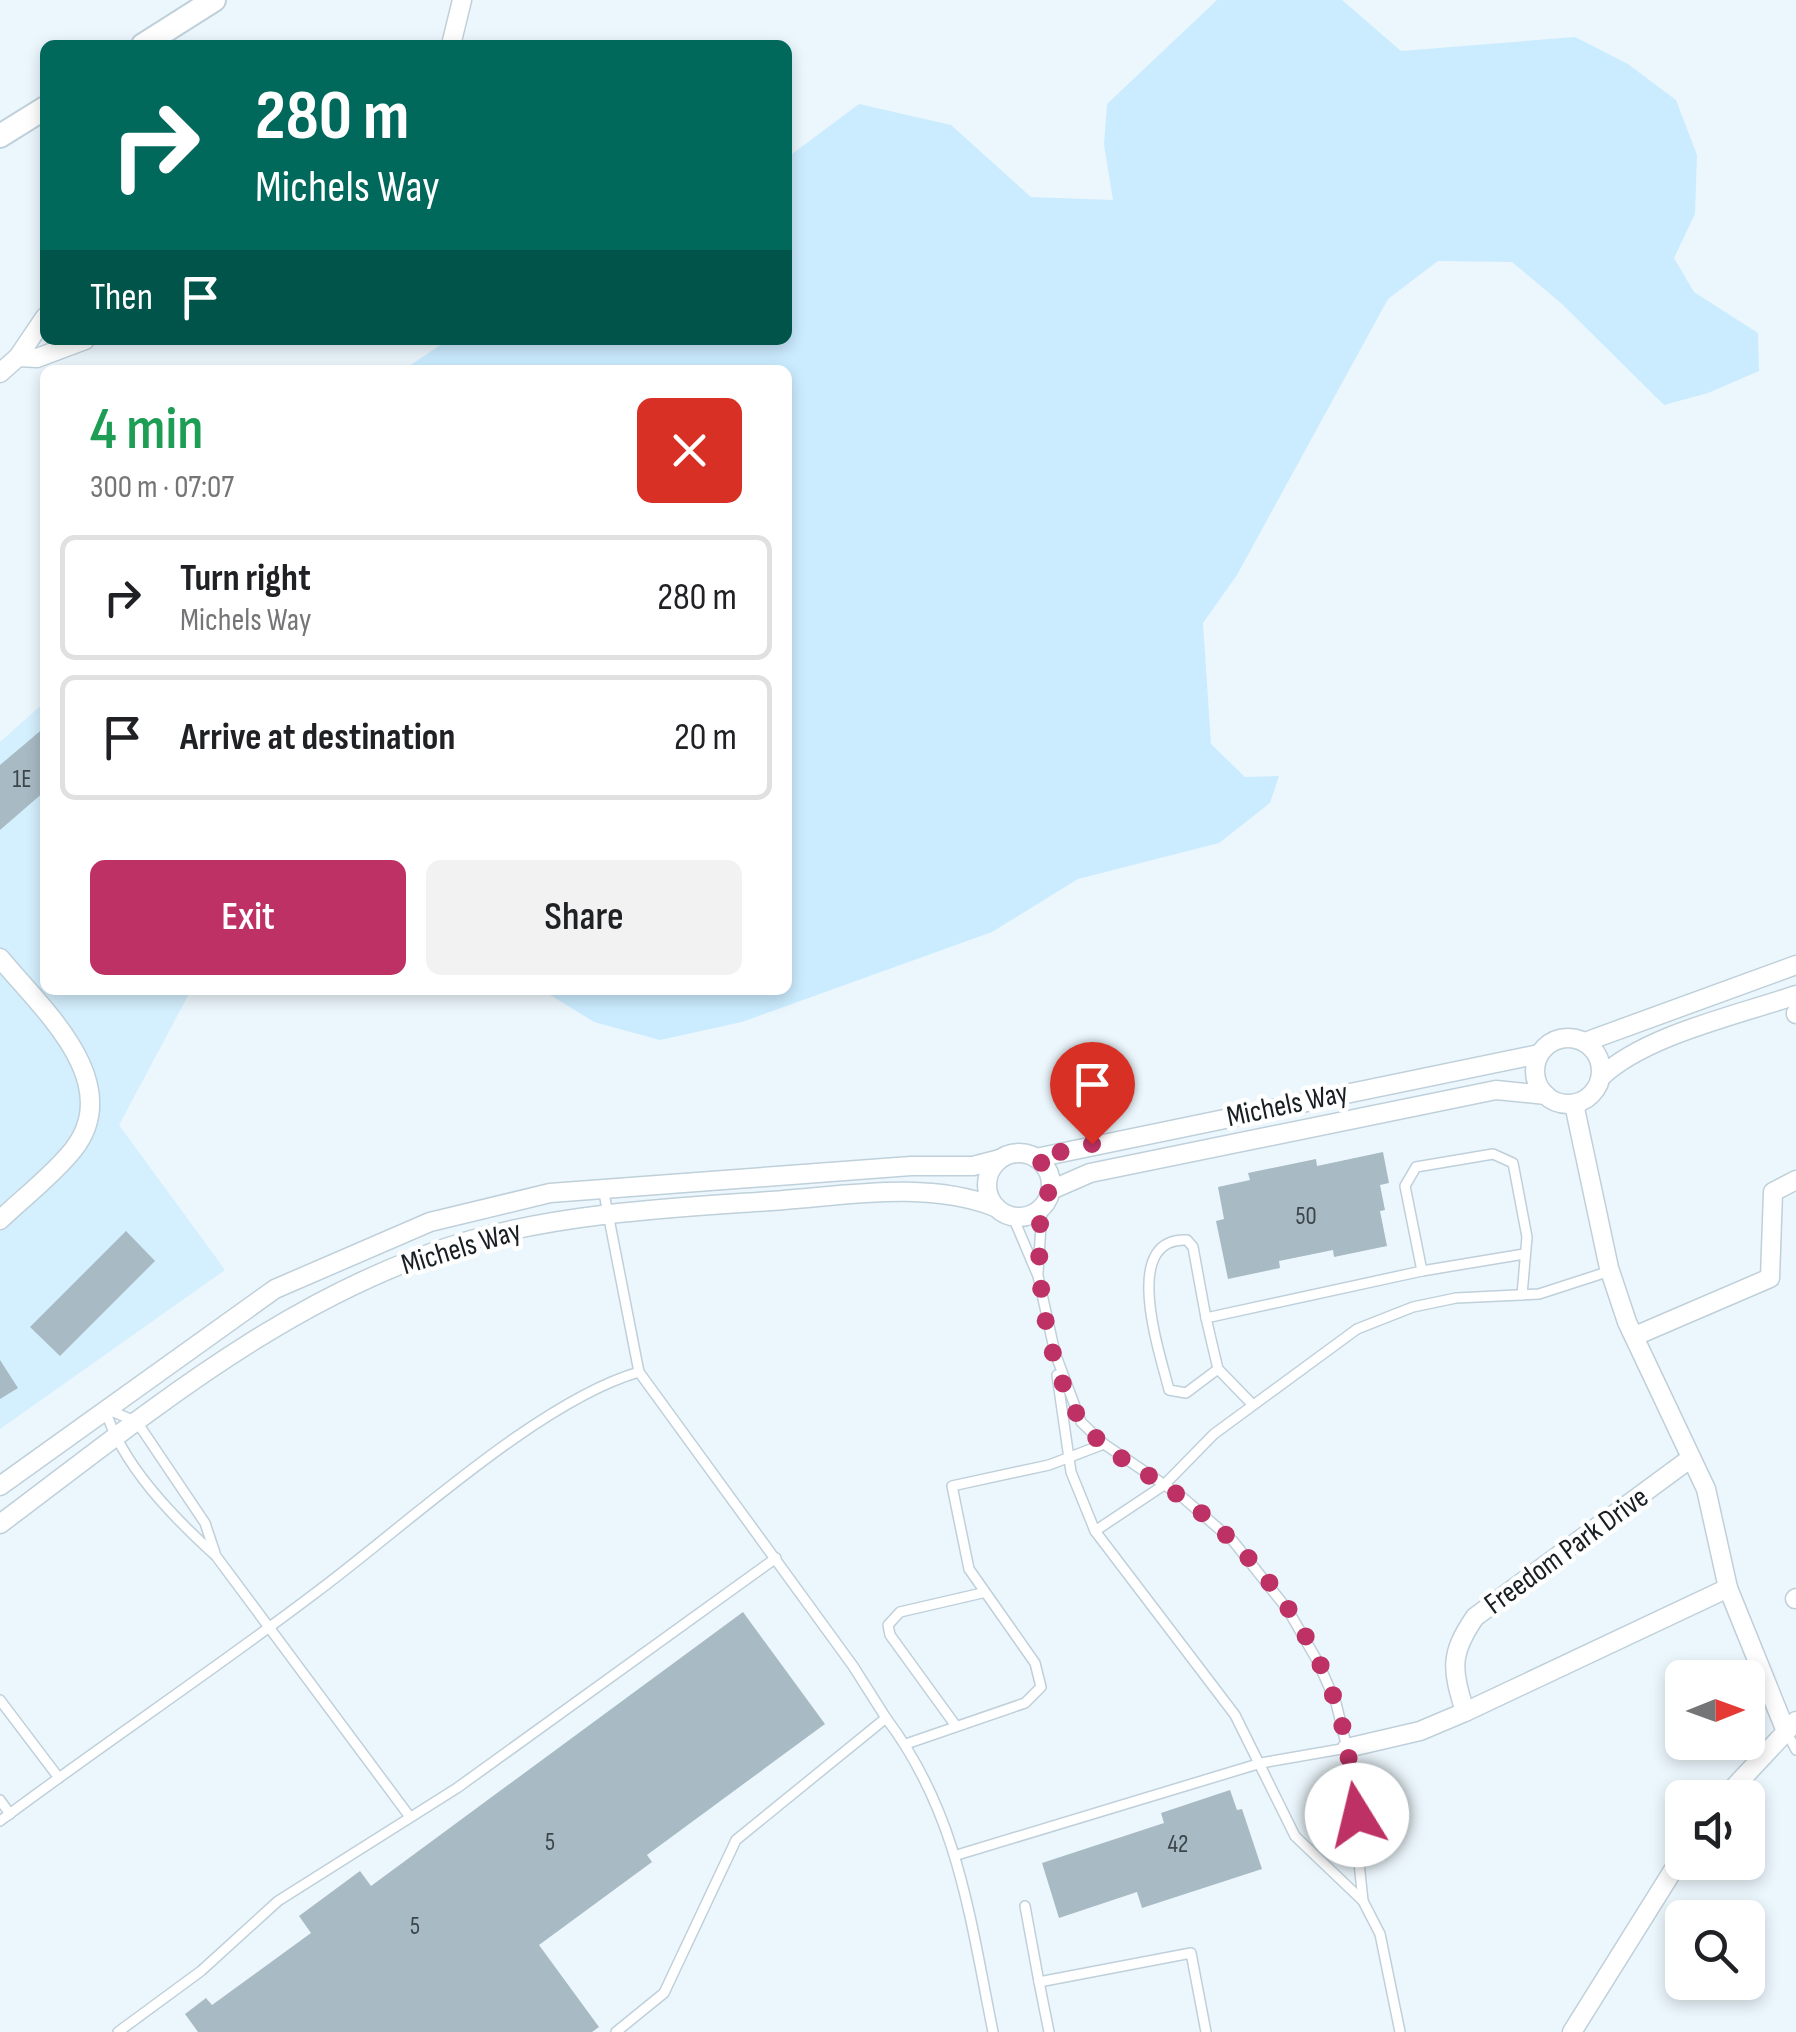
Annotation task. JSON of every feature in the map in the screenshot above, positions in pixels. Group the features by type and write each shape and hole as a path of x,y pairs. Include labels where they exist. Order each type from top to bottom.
{"street":[{"path":"151,40 214,0"},
{"path":"452,40 462,0"},
{"path":"0,136 40,111"},
{"path":"0,374 18,357 40,324"},
{"path":"18,357 37,358 71,345"},
{"path":"0,958 76,1052 85,1072 90,1111 74,1148 0,1220"},
{"path":"1796,964 1585,1042 1562,1038 1539,1054 1536,1078 1546,1095 1574,1104 1592,1095 1601,1077 1619,1060 1796,995"},
{"path":"1585,1042 1598,1057 1601,1077"},
{"name":"Michels Way","path":"1036,1158 1539,1054"},
{"name":"Michels Way","path":"1051,1190 1090,1173 1496,1090 1546,1095"},
{"path":"1574,1104 1610,1271 1634,1336 1714,1516 1728,1588 1790,1725 1740,1780"},
{"path":"1018,1153 1036,1158 1048,1171 1051,1190 1042,1208 1033,1215 1013,1217 995,1208 987,1188 988,1176 1000,1159 1018,1153"},
{"name":"Michels Way","path":"0,1486 250,1305 346,1255 470,1210 550,1193 911,1166 973,1166 1000,1159"},
{"path":"1634,1336 1770,1278 1773,1192 1796,1180"},
{"name":"Michels Way","path":"0,1524 247,1343 354,1283 470,1240 606,1215 926,1192 954,1193 995,1208"},
{"name":"Freedom Park Drive","path":"1465,1712 1456,1680 1454,1647 1475,1617 1691,1458"},
{"path":"1347,1748 1420,1731 1728,1588"},
{"path":"1572,2032 1667,1880"}],"lane":[{"path":"1422,1272 1405,1186 1408,1174 1416,1168 1493,1154 1513,1163 1526,1237 1522,1296"},
{"path":"603,1188 639,1372 906,1744 934,1797 957,1855 993,2032"},
{"path":"1038,1276 1042,1208"},
{"path":"1013,1217 1038,1276 1055,1353 1068,1455 1095,1530 1235,1715 1295,1836 1363,1900 1380,1934 1400,2032"},
{"path":"1218,1370 1186,1394 1169,1390 1146,1283 1165,1246 1176,1240 1187,1240 1193,1247 1218,1370 1252,1404"},
{"path":"1206,1318 1524,1254"},
{"path":"1095,1530 1164,1485 1214,1434 1357,1329 1442,1301 1522,1296 1610,1271"},
{"path":"1055,1353 1072,1406 1104,1444 1164,1485 1233,1541 1288,1610 1336,1703 1347,1748 1363,1900"},
{"path":"0,1821 540,1423 596,1388 639,1372"},
{"path":"104,1409 137,1422 205,1523 216,1556"},
{"path":"104,1409 114,1439 191,1533 216,1556 410,1817"},
{"path":"906,1744 1024,1703 1041,1687 1035,1663 969,1570 952,1486 1049,1465 1104,1444"},
{"path":"118,2032 201,1970 278,1901 410,1817 776,1558"},
{"path":"956,1726 890,1634 888,1624 900,1612 982,1592"},
{"path":"0,1700 59,1778"},
{"path":"616,2032 664,1992 736,1840 886,1718"},
{"path":"1790,1725 1796,1750"},
{"path":"957,1855 1260,1762 1347,1748"},
{"path":"0,1800 10,1814"},
{"path":"1025,1906 1047,2032"},
{"path":"1040,1982 1191,1953 1206,2032"}],"shaded area":[{"path":"1217,0 1342,0 1401,51 1575,37 1628,64 1676,100 1697,155 1695,214 1674,258 1694,292 1758,333 1759,371 1708,393 1664,405 1562,304 1512,262 1438,261 1388,299 1237,575 1203,623 1211,744 1245,777 1279,776 1270,803 1219,843 1078,879 992,932 742,1022 660,1040 594,1022 550,995 792,995 792,365 410,365 440,345 792,345 792,154 859,104 951,125 1031,197 1113,200 1104,145 1107,104"},
{"path":"40,706 40,995 188,995 119,1125 225,1270 0,1429 0,742"}],"building":[{"path":"40,731 40,795 0,830 0,765"},
{"path":"1383,1152 1389,1183 1380,1185 1385,1210 1380,1211 1387,1246 1334,1257 1333,1250 1279,1261 1280,1268 1228,1279 1216,1221 1224,1219 1218,1187 1250,1180 1248,1173 1316,1159 1317,1166"},
{"path":"126,1231 155,1261 60,1356 30,1327"},
{"path":"0,1360 18,1388 0,1399"},
{"path":"743,1612 825,1724 647,1855 652,1862 539,1945 599,2027 592,2032 198,2032 185,2014 206,1998 212,2005 311,1933 299,1916 360,1871 371,1886"},
{"path":"1230,1790 1237,1810 1242,1809 1262,1869 1142,1908 1137,1892 1059,1918 1042,1863 1164,1823 1161,1813"}],"route":[{"path":"1092,1144 1036,1158 1051,1180 1048,1200 1042,1208 1038,1276 1055,1353 1072,1406 1094,1436 1181,1496 1233,1541 1288,1610 1336,1703 1357,1815"}]}
